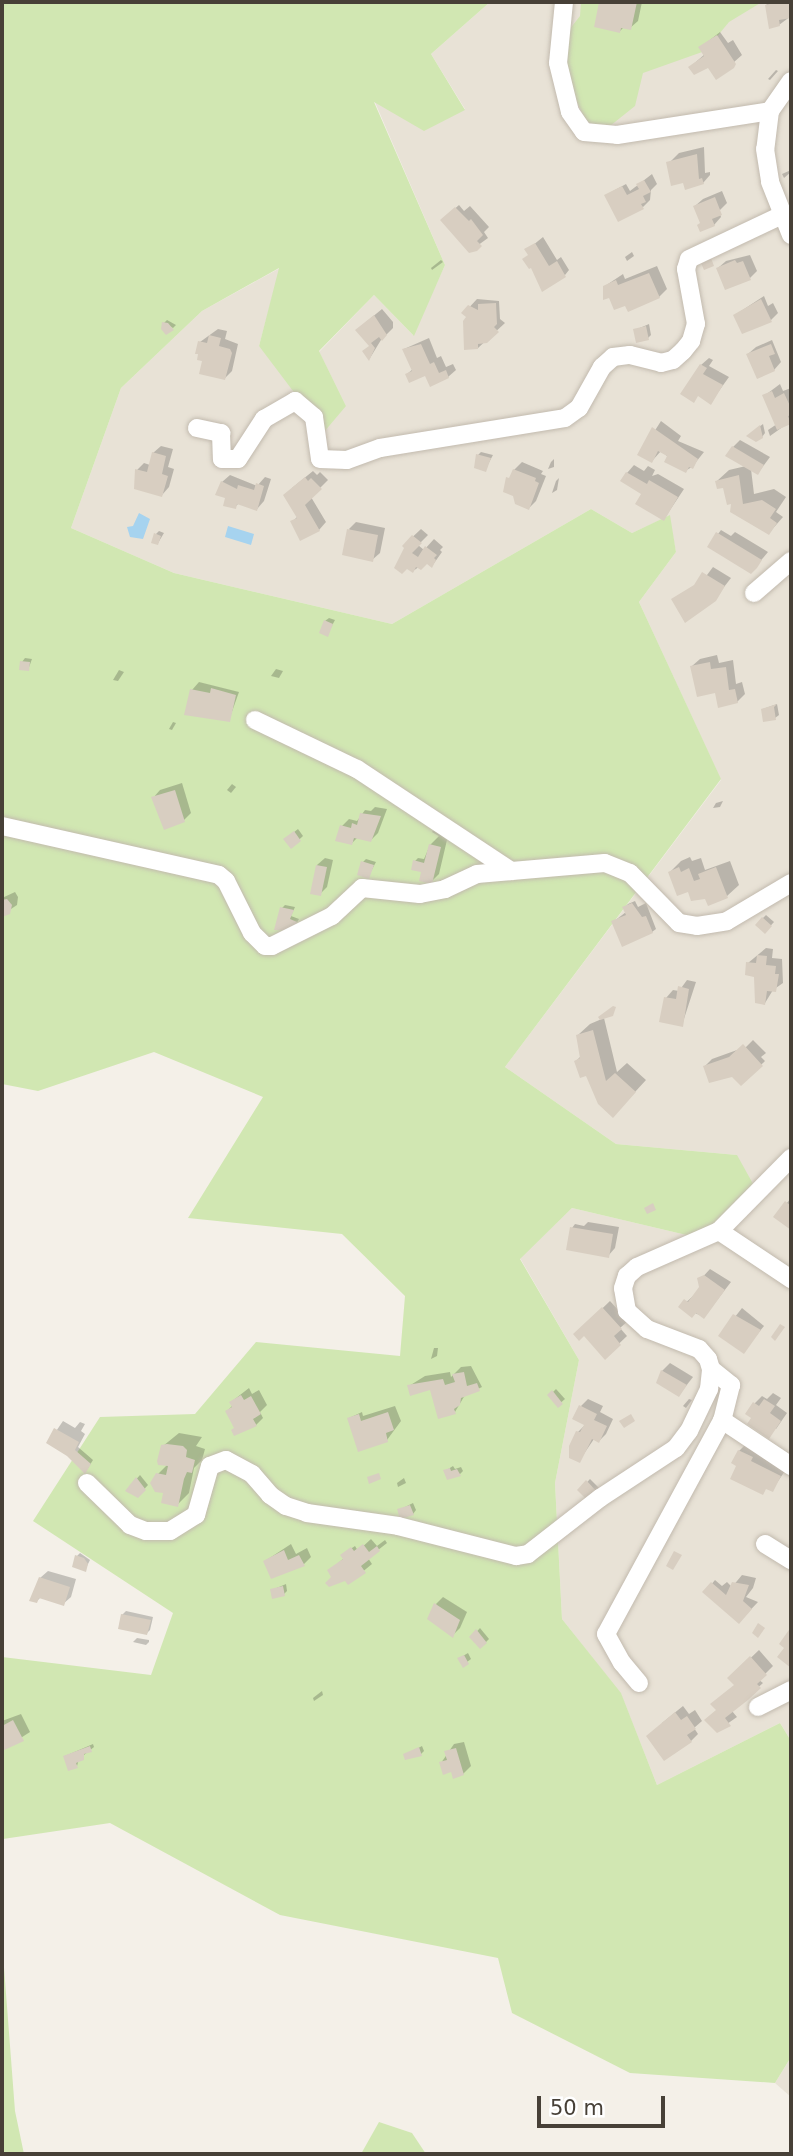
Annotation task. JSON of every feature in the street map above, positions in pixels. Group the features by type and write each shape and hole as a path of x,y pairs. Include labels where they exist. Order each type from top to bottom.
{"street":[{"path":"564,2 558,63 570,112 584,132 617,135 770,111"},
{"path":"791,81 770,111 765,149 770,182 791,235"},
{"path":"197,428 221,433 222,459 238,459 264,419 295,401 314,417 320,459 346,460 380,448 565,418 579,408 602,367 613,357 630,355 661,363 673,360 683,351 691,341 696,324 686,269 689,259 782,215"},
{"path":"754,593 791,561"},
{"path":"255,720 357,769 511,871"},
{"path":"2,826 219,875 226,881 252,933 265,946 272,946 332,916 362,888 420,894 445,889 477,874 605,863 631,873 679,923 697,926 727,921 791,883"},
{"path":"87,1483 130,1525 146,1531 170,1531 196,1515 210,1466 226,1460 253,1474 270,1495 296,1510 398,1526 516,1556 528,1554 600,1498 676,1448 689,1431 709,1390 711,1369 708,1359 699,1349 647,1329 634,1321 627,1311 623,1289 627,1276 638,1267 719,1231 791,1158"},
{"path":"719,1231 791,1279"},
{"path":"639,1682 622,1663 606,1634 722,1420 731,1385 711,1369"},
{"path":"722,1420 791,1466"},
{"path":"765,1544 791,1560"},
{"path":"758,1707 791,1690"}],"shaded area":[{"path":"490,2 791,2 791,1741 780,1723 657,1785 621,1694 562,1619 555,1483 579,1360 520,1258 572,1208 699,1238 737,1155 616,1144 505,1067 721,780 639,602 676,552 669,516 632,533 591,509 392,624 174,573 71,528 121,388 202,311 280,268 259,346 346,406 319,352 374,295 413,335 445,265 374,100 465,109 431,54"},
{"path":"791,2057 791,2097 775,2083"}],"green space":[{"path":"2,2 490,2 431,54 465,110 424,131 374,102 445,265 414,336 374,295 319,351 346,406 324,432 259,346 279,268 202,311 121,388 71,528 174,573 392,624 591,509 632,533 670,515 676,552 639,602 721,779 505,1067 616,1144 737,1155 757,1191 699,1238 572,1208 520,1259 579,1360 555,1483 562,1619 621,1693 657,1785 780,1723 791,1741 791,2057 775,2083 630,2073 512,2013 498,1958 280,1915 110,1823 3,1839 2,1941 2,1657 151,1675 173,1613 33,1521 100,1417 195,1414 256,1342 400,1356 405,1296 342,1234 188,1218 263,1097 154,1052 38,1091 2,1084"},
{"path":"581,2 762,2 729,22 705,51 643,73 635,106 605,130 586,121 566,79 569,30 580,16"},
{"path":"2,1941 15,2111 24,2154 2,2154"},
{"path":"379,2122 412,2133 426,2154 361,2154"}],"water":[{"path":"139,513 150,519 143,539 130,537 127,527 133,526"},
{"path":"228,526 254,534 251,545 225,537"}],"building":[{"path":"599,2 637,2 631,30 621,28 620,33 594,27"},
{"path":"791,2 791,18 779,20 780,26 769,29 765,5"},
{"path":"717,35 736,64 734,68 716,80 708,68 694,75 688,67 704,56 698,47"},
{"path":"697,154 699,179 702,178 704,184 685,190 683,183 671,186 666,162"},
{"path":"644,180 651,192 643,196 646,202 641,204 644,209 618,222 604,195 622,186 627,195 639,189 636,184"},
{"path":"715,197 722,215 712,219 715,226 700,232 697,225 700,223 693,206"},
{"path":"455,207 469,221 471,219 483,235 477,241 482,246 477,251 469,253 440,220"},
{"path":"535,243 549,266 557,261 566,277 542,292 531,268 529,269 522,259 528,255 524,249"},
{"path":"711,258 714,266 704,270 701,263"},
{"path":"735,260 737,263 743,261 751,280 725,290 716,268"},
{"path":"649,273 660,298 628,312 625,306 614,310 609,298 603,300 603,286 616,280 618,285"},
{"path":"761,299 772,322 742,334 733,315"},
{"path":"496,303 497,324 494,327 499,332 487,343 478,344 478,349 464,350 463,321 466,317 461,313 468,305 478,310 478,304"},
{"path":"374,315 387,335 382,341 379,337 371,343 375,348 369,361 362,351 369,346 355,330"},
{"path":"162,322 168,323 174,330 166,335 161,329"},
{"path":"646,326 649,340 636,343 633,329"},
{"path":"209,335 221,338 219,346 230,349 232,353 225,380 199,374 202,361 197,360 198,354 195,354 198,341 207,343"},
{"path":"421,344 430,364 434,362 439,373 446,370 449,378 430,387 425,376 409,383 405,374 412,371 402,349"},
{"path":"771,344 775,354 769,356 775,371 757,379 746,354"},
{"path":"700,364 707,368 703,374 723,385 711,405 698,396 694,403 680,394"},
{"path":"772,391 775,398 784,393 791,408 791,415 788,416 791,424 777,430 762,395"},
{"path":"760,425 763,438 756,442 746,436"},
{"path":"652,427 698,459 693,469 689,467 686,473 664,462 667,456 658,451 652,463 637,455"},
{"path":"732,446 764,465 758,475 725,456"},
{"path":"152,452 166,456 162,474 168,476 162,497 134,489 135,469 147,472"},
{"path":"476,454 491,458 486,472 474,468"},
{"path":"513,469 536,478 535,481 539,483 529,510 515,504 513,496 503,492 506,477 509,478"},
{"path":"626,472 647,484 649,480 678,497 664,521 635,504 641,494 620,481"},
{"path":"739,475 743,504 762,500 776,509 770,518 777,523 769,535 730,512 731,504 727,505 723,488 717,489 715,481"},
{"path":"305,477 308,481 311,478 322,489 305,505 320,531 300,541 290,521 297,518 283,495"},
{"path":"221,481 237,489 238,485 254,490 256,483 264,486 257,511 237,504 236,509 223,506 225,498 215,495"},
{"path":"347,529 378,535 373,562 342,555"},
{"path":"716,532 762,560 751,574 707,547"},
{"path":"154,533 161,536 158,545 151,543"},
{"path":"412,535 422,543 412,553 418,557 425,546 437,555 434,558 436,560 432,568 427,564 421,570 416,567 413,573 407,569 402,574 394,568 404,548 402,546"},
{"path":"702,572 725,586 716,601 685,623 671,599 694,585"},
{"path":"324,620 333,624 328,637 319,633"},
{"path":"20,661 30,662 29,671 19,670"},
{"path":"710,662 711,669 726,667 729,690 735,689 738,703 718,708 715,693 697,697 690,666"},
{"path":"211,688 236,695 230,722 184,715 190,689 210,693"},
{"path":"777,704 774,707 776,720 763,722 761,709"},
{"path":"175,790 185,822 164,830 151,797"},
{"path":"360,813 381,816 371,842 354,838 352,845 335,841 340,825 351,828 352,823 357,825"},
{"path":"294,831 301,841 291,849 283,839"},
{"path":"429,844 441,847 432,884 419,881 421,872 411,870 413,860 424,863"},
{"path":"361,861 374,865 369,879 357,875"},
{"path":"316,865 327,867 321,896 310,894"},
{"path":"679,867 681,872 689,868 694,881 700,879 698,874 716,867 728,898 708,906 705,899 691,901 688,892 677,896 668,872"},
{"path":"7,899 12,905 10,914 2,917 2,900"},
{"path":"632,903 642,917 646,916 653,933 622,947 611,921 626,915 622,907"},
{"path":"280,907 294,910 290,919 297,922 294,931 274,930"},
{"path":"762,917 772,926 765,934 755,925"},
{"path":"757,955 767,956 766,965 776,966 775,974 779,974 776,992 767,991 765,1005 755,1003 754,977 745,975 746,962 756,963"},
{"path":"678,986 689,989 683,1027 659,1022 664,997 676,999"},
{"path":"613,1006 616,1007 613,1016 600,1020 598,1017"},
{"path":"593,1030 606,1081 615,1073 636,1092 613,1118 598,1104 586,1076 580,1078 574,1061 580,1058 576,1035"},
{"path":"743,1044 763,1066 741,1086 732,1077 709,1083 703,1066 729,1057"},
{"path":"785,1201 791,1206 791,1230 773,1217"},
{"path":"653,1203 656,1210 647,1214 644,1208"},
{"path":"570,1227 613,1234 609,1258 566,1250"},
{"path":"704,1275 725,1290 704,1319 696,1313 692,1318 678,1307 684,1299 688,1302 699,1287 697,1278"},
{"path":"602,1307 622,1329 614,1336 621,1345 605,1360 584,1336 579,1341 573,1334"},
{"path":"733,1314 761,1330 744,1354 718,1336"},
{"path":"780,1324 785,1327 775,1341 771,1337"},
{"path":"661,1370 687,1385 679,1397 656,1383"},
{"path":"464,1372 467,1386 477,1383 480,1391 461,1398 460,1405 454,1409 456,1414 438,1419 430,1390 410,1396 407,1385 443,1379 445,1385 455,1382 452,1374"},
{"path":"552,1390 563,1404 558,1408 547,1395"},
{"path":"241,1395 244,1400 251,1396 261,1414 253,1419 257,1426 234,1436 231,1430 234,1428 225,1411 232,1407 229,1402"},
{"path":"764,1399 775,1406 770,1413 781,1421 769,1439 747,1424 751,1418 745,1414 753,1402 759,1406"},
{"path":"579,1405 597,1414 594,1420 607,1426 599,1443 592,1439 580,1463 569,1458 569,1446 576,1431 580,1432 584,1425 572,1419"},
{"path":"388,1412 394,1430 386,1433 388,1442 358,1452 347,1418 359,1414 361,1421"},
{"path":"631,1414 635,1421 624,1428 619,1421"},
{"path":"54,1428 79,1442 75,1450 91,1464 85,1474 67,1456 46,1443"},
{"path":"161,1445 183,1446 187,1450 186,1457 195,1460 192,1473 187,1472 184,1479 178,1507 161,1503 163,1493 155,1492 150,1483 156,1473 166,1475 168,1466 158,1465 157,1461"},
{"path":"738,1450 753,1457 751,1461 781,1476 773,1492 766,1489 763,1495 730,1479 736,1466 731,1463"},
{"path":"450,1468 451,1471 457,1469 461,1476 447,1480 443,1470"},
{"path":"379,1473 381,1479 369,1484 367,1477"},
{"path":"136,1477 146,1490 138,1498 125,1491"},
{"path":"586,1480 598,1493 589,1502 577,1490"},
{"path":"410,1505 414,1515 400,1519 397,1509"},
{"path":"363,1544 369,1552 377,1546 380,1551 361,1566 366,1573 348,1585 345,1581 329,1587 325,1583 331,1577 327,1570 343,1559 340,1555 351,1547 354,1551"},
{"path":"284,1550 288,1560 299,1555 305,1566 271,1579 263,1561"},
{"path":"674,1551 682,1555 673,1570 666,1566"},
{"path":"75,1555 84,1558 88,1564 86,1572 72,1567"},
{"path":"39,1577 70,1587 64,1606 39,1598 37,1603 29,1601"},
{"path":"711,1582 726,1595 732,1582 749,1585 743,1601 752,1609 739,1624 702,1592"},
{"path":"283,1586 285,1596 272,1599 270,1589"},
{"path":"434,1603 460,1620 453,1638 427,1619"},
{"path":"121,1614 151,1620 147,1635 118,1629"},
{"path":"758,1623 765,1628 758,1638 752,1633"},
{"path":"791,1627 791,1668 777,1657 784,1648 779,1644"},
{"path":"476,1629 487,1643 480,1649 469,1637"},
{"path":"464,1655 469,1664 463,1668 457,1658"},
{"path":"750,1656 767,1675 757,1684 761,1688 725,1718 731,1726 717,1733 704,1720 716,1710 710,1704 734,1685 727,1678"},
{"path":"675,1712 681,1720 687,1716 696,1729 687,1735 692,1742 664,1761 646,1736"},
{"path":"13,1720 24,1741 2,1751 2,1726"},
{"path":"90,1746 92,1752 84,1754 84,1760 76,1763 78,1768 68,1771 63,1756"},
{"path":"419,1747 422,1756 405,1760 403,1754"},
{"path":"456,1748 464,1775 453,1779 451,1772 443,1775 439,1762 447,1760 444,1751"}]}
